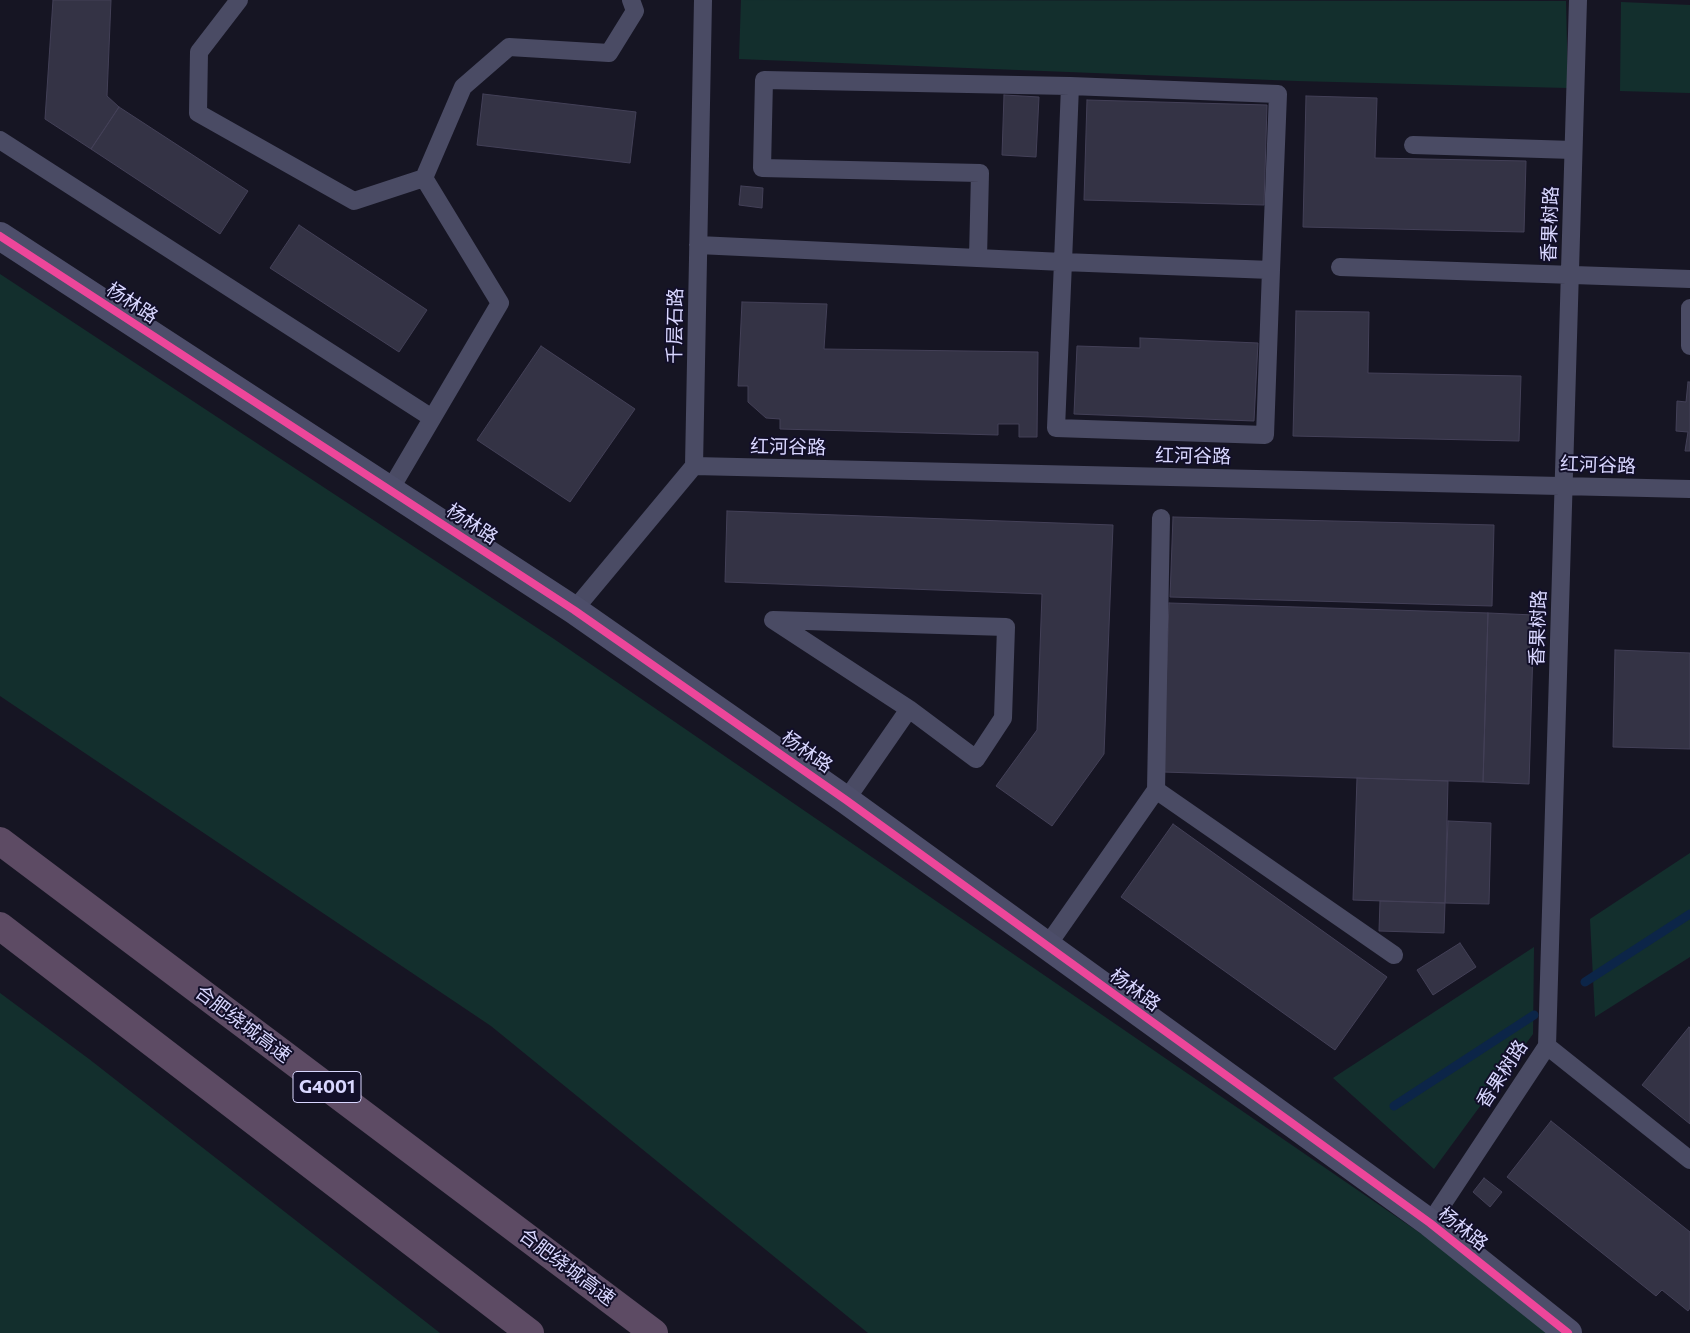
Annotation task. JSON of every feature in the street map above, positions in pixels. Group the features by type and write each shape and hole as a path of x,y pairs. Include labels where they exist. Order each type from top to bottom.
{"highway":[{"name":"合肥绕城高速","path":"0,840 654,1333"},
{"path":"0,926 530,1333"}],"street":[{"name":"杨林路","path":"0,236 574,610 846,800 1430,1223 1568,1333"}],"lane":[{"path":"239,0 199,52 198,113 354,201 424,178 463,87 510,47 609,53 635,12 631,0"},
{"name":"千层石路","path":"694,466 703,0"},
{"name":"香果树路","path":"1430,1223 1546,1046 1578,0"},
{"path":"978,258 980,173 762,168 764,80 1070,86 1278,94 1265,435 1056,428 1070,86"},
{"path":"0,140 432,418"},
{"path":"1414,145 1573,150"},
{"path":"390,490 500,304 424,178"},
{"path":"698,245 1271,270"},
{"path":"1340,267 1690,279"},
{"path":"1690,308 1690,346"},
{"path":"574,610 694,466"},
{"name":"红河谷路","path":"694,466 1690,489"},
{"path":"1047,946 1156,790 1161,518"},
{"path":"773,620 1006,627 1003,718 976,759 909,709 773,620"},
{"path":"846,800 909,709"},
{"path":"1156,790 1394,955"},
{"path":"1546,1046 1690,1160"}],"green space":[{"path":"741,0 1566,1 1568,88 1297,81 739,59"},
{"path":"1621,2 1690,5 1690,93 1620,91"},
{"path":"0,274 554,639 1509,1294 1557,1333 868,1333 491,1026 0,696"},
{"path":"1690,853 1690,957 1595,1017 1590,919"},
{"path":"1534,947 1533,1034 1434,1169 1333,1078"},
{"path":"0,993 89,1059 440,1333 0,1333"}],"building":[{"path":"53,0 111,0 107,96 119,107 91,149 45,119"},
{"path":"483,94 636,112 630,163 477,145"},
{"path":"1004,95 1039,97 1036,157 1002,155"},
{"path":"1306,96 1377,98 1375,158 1526,161 1524,232 1303,227"},
{"path":"1087,100 1267,105 1264,205 1084,200"},
{"path":"119,107 248,191 220,234 91,149"},
{"path":"741,186 763,188 762,208 739,205"},
{"path":"299,225 427,310 399,352 270,268"},
{"path":"742,302 827,304 824,349 1038,352 1037,437 1019,437 1019,424 998,424 998,435 780,429 780,419 766,418 748,402 748,386 738,386"},
{"path":"1296,311 1369,312 1368,373 1521,376 1519,441 1293,436"},
{"path":"1140,338 1258,343 1254,421 1074,414 1077,346 1140,348"},
{"path":"541,346 635,409 570,502 477,440"},
{"path":"1688,382 1690,382 1690,451 1685,451 1688,432 1676,431 1677,401 1686,402"},
{"path":"727,511 1113,525 1104,754 1052,826 996,786 1037,730 1042,594 725,582"},
{"path":"1173,517 1494,525 1492,606 1170,597"},
{"path":"1169,603 1488,613 1483,782 1163,772"},
{"path":"1488,613 1534,615 1529,784 1483,782"},
{"path":"1615,650 1690,653 1690,749 1613,747"},
{"path":"1357,778 1448,781 1445,903 1353,900"},
{"path":"1448,821 1491,823 1489,904 1445,903"},
{"path":"1173,824 1387,977 1335,1050 1121,897"},
{"path":"1380,901 1445,903 1444,933 1379,931"},
{"path":"1460,943 1476,967 1433,995 1417,970"},
{"path":"1690,1028 1690,1124 1642,1085"},
{"path":"1551,1121 1690,1232 1690,1308 1688,1311 1662,1290 1656,1296 1507,1177"},
{"path":"1484,1178 1502,1192 1490,1207 1473,1192"}],"waterway":[{"path":"1585,982 1690,914"},
{"path":"1394,1106 1534,1015"}],"cycle path":[{"path":"0,236 574,610 846,800 1430,1223 1568,1333"}]}
